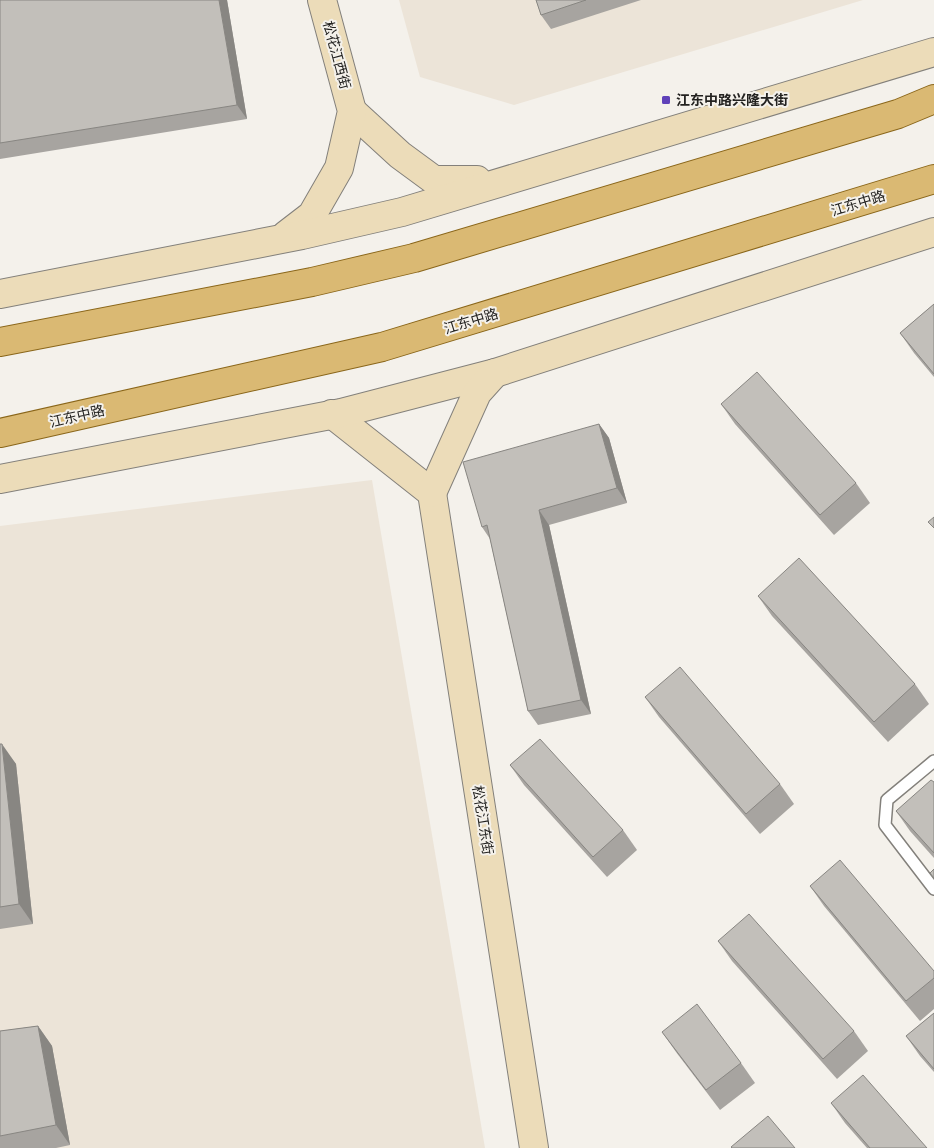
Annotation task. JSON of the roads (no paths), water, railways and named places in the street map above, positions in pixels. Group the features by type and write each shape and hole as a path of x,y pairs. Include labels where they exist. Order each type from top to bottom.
{"main road":[{"path":"0,342 312,282 414,258 898,114 934,99"},
{"name":"江东中路","path":"0,433 382,348 934,180"}],"street":[{"name":"松花江西街","path":"322,0 352,111"},
{"path":"0,294 279,240 402,212 934,52"},
{"path":"279,240 312,215 317,207 339,168 352,111 400,155 434,180 508,180"},
{"path":"0,479 332,414 494,373 934,232"},
{"path":"332,414 432,493 477,393 494,373"},
{"name":"松花江东街","path":"432,493 534,1148"}],"lane":[{"path":"934,761 887,800 885,825 934,889"}],"place":[{"name":"江东中路·兴隆大街","path":"666,100"}]}
